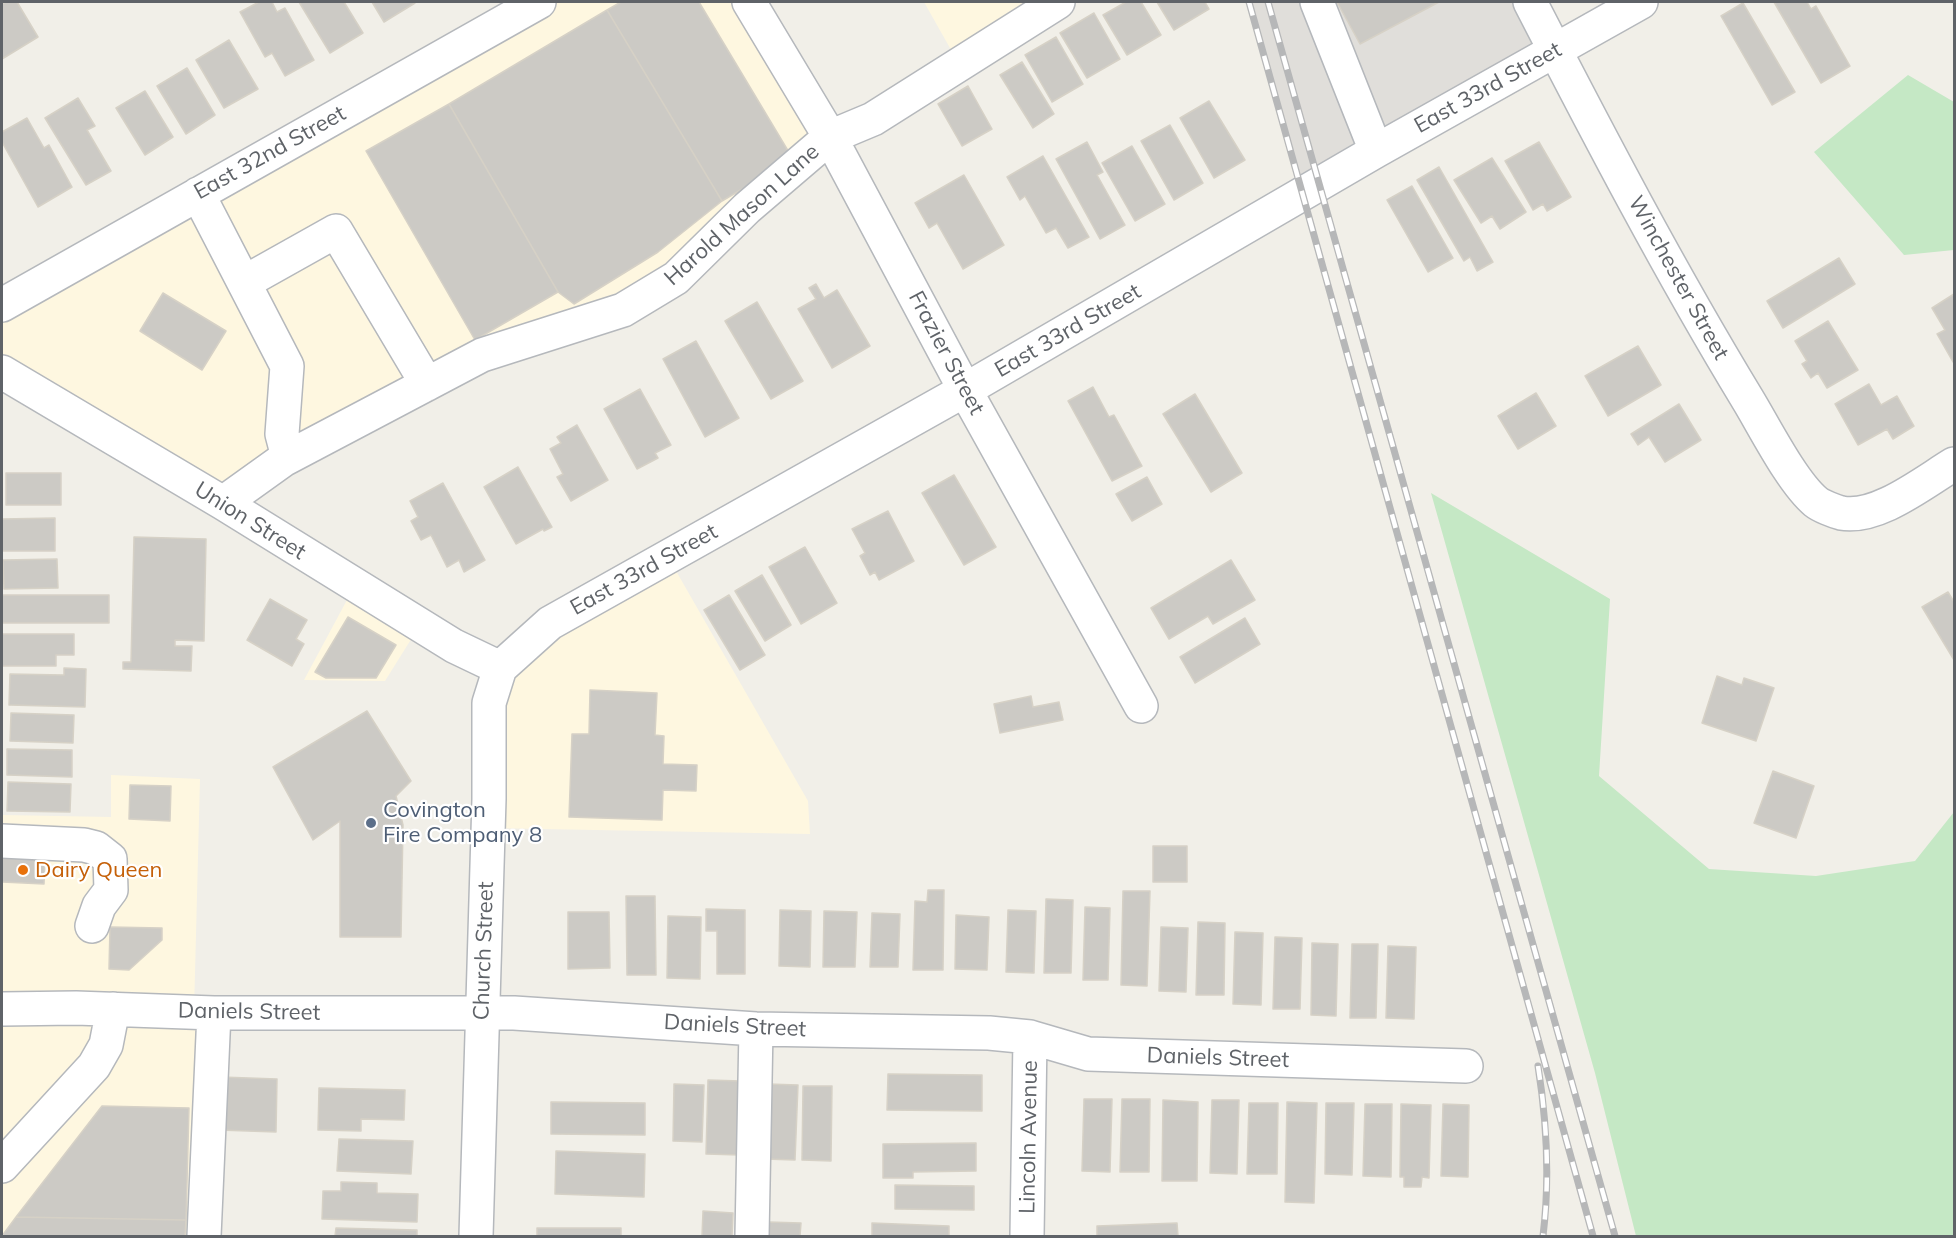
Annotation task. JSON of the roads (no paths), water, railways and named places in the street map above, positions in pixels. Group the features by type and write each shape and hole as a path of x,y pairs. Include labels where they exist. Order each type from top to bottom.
{"street":[{"name":"East 32nd Street","path":"2,305 539,2"},
{"name":"Frazier Street","path":"749,2 830,137 965,390 1141,706"},
{"name":"Harold Mason Lane","path":"223,503 288,457 482,355 623,310 676,278 747,208 830,137 873,119 1058,2"},
{"path":"1317,2 1376,151"},
{"name":"Winchester Street","path":"1530,2 1590,121 1713,342 1795,476 1816,502 1840,513 1863,514 1879,508 1954,464"},
{"name":"East 33rd Street","path":"500,668 550,623 965,390 1376,151 1641,2"},
{"path":"198,194 287,366 282,434 288,457"},
{"path":"245,282 336,231 427,384"},
{"name":"Union Street","path":"2,372 223,503 454,646 500,668"},
{"name":"Church Street","path":"476,1236 489,799 489,703 500,668"},
{"path":"2,841 84,845 96,848 110,859 111,890 99,906 92,926"},
{"name":"Daniels Street","path":"2,1009 113,1009 213,1013 481,1013 756,1029 989,1033 1030,1037 1088,1054 1466,1066"},
{"path":"2,1166 94,1066 106,1045 113,1009"},
{"path":"204,1236 213,1013"},
{"path":"752,1236 756,1029"},
{"name":"Lincoln Avenue","path":"1027,1236 1030,1037"}],"railway":[{"path":"1249,2 1593,1236"},
{"path":"1268,2 1615,1236"},
{"path":"1538,1066 1544,1109 1546,1151 1543,1236"}],"place":[{"name":"Covington Fire Company 8","path":"371,823"},
{"name":"Dairy Queen","path":"23,870"}]}
